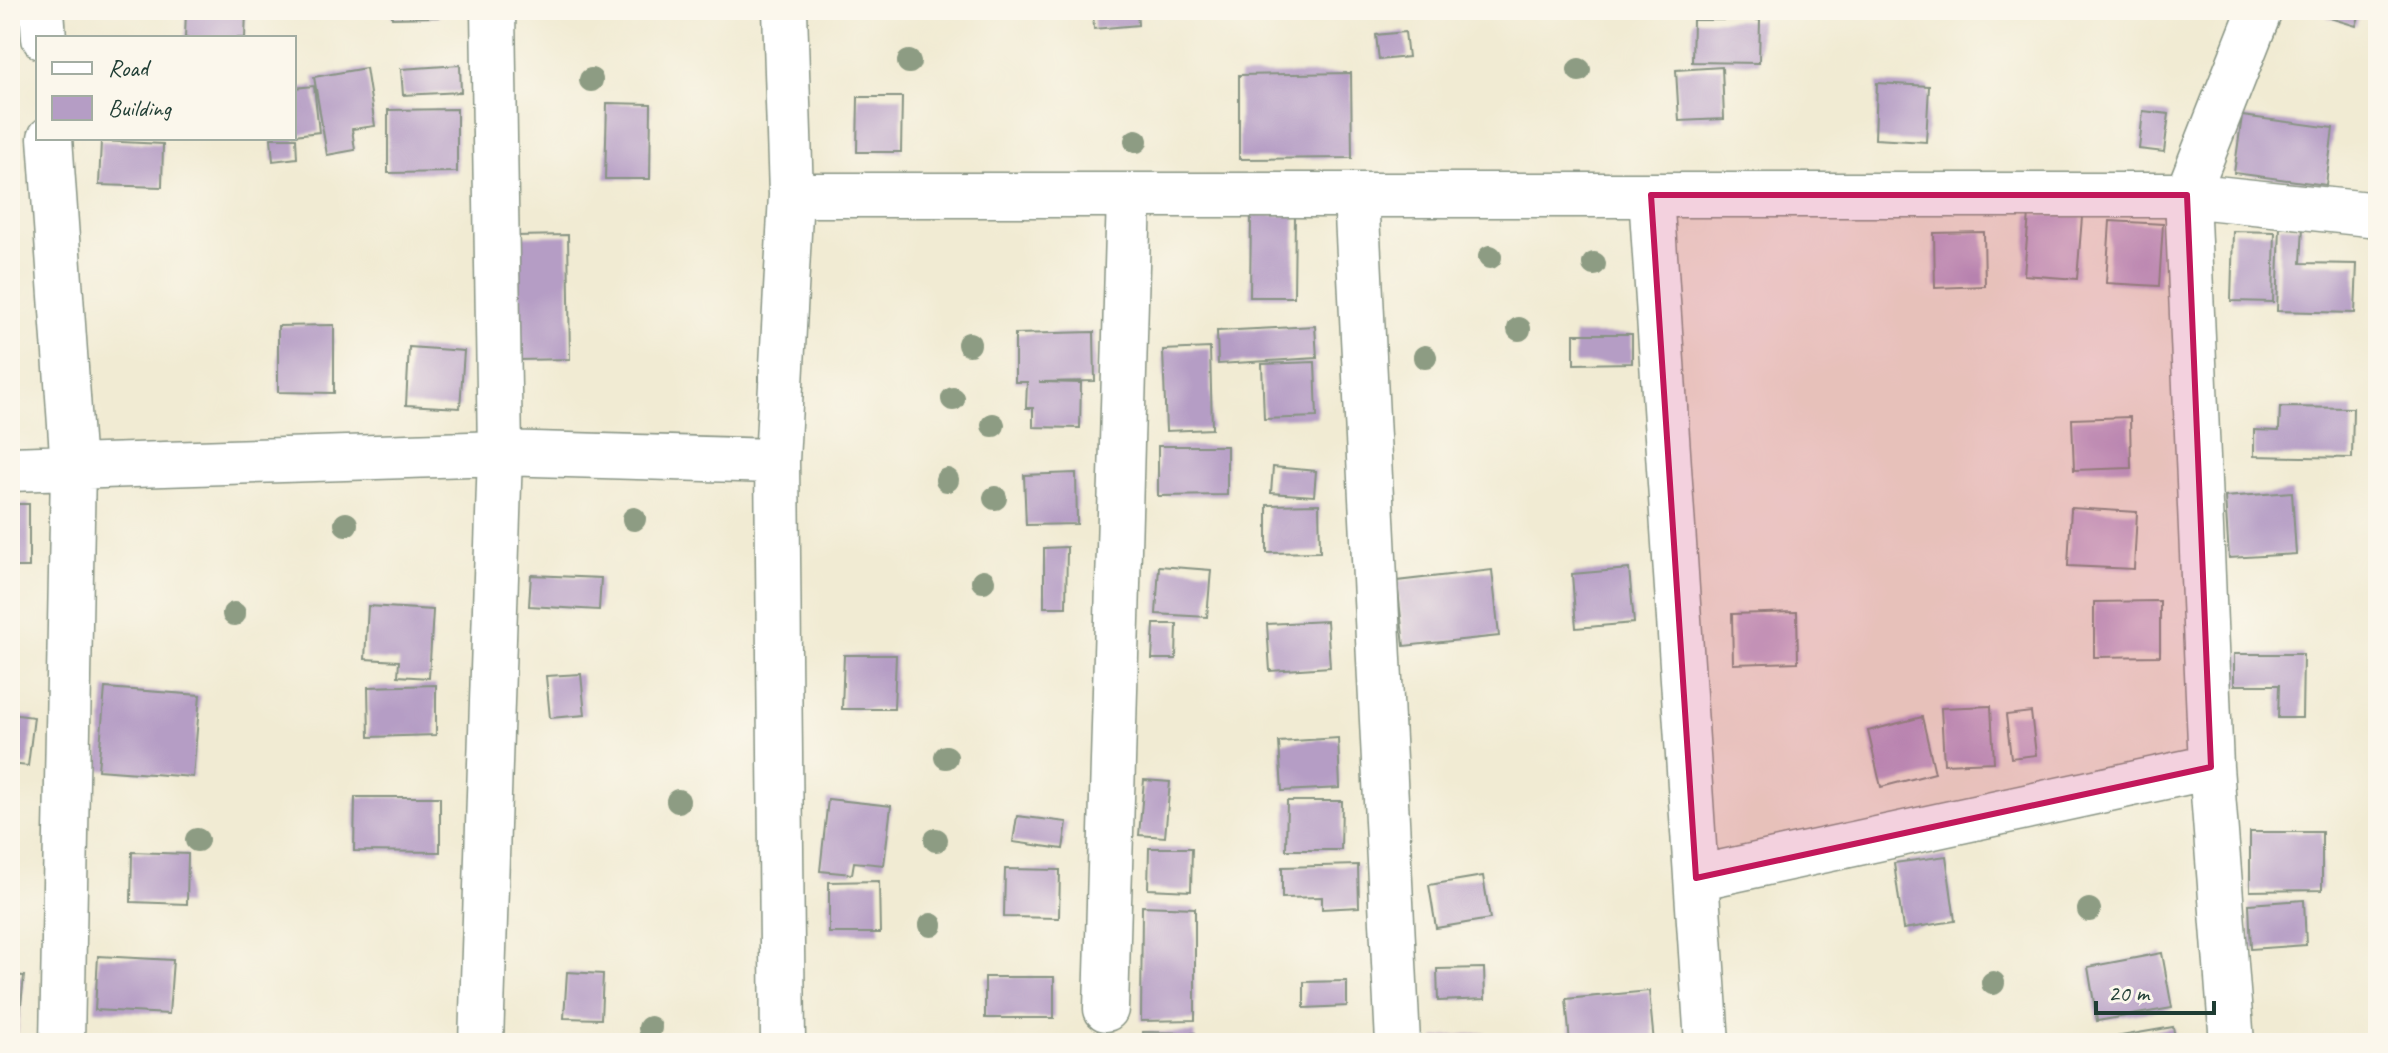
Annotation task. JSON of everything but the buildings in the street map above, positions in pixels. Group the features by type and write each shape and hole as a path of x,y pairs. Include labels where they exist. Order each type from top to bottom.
{"street":[{"path":"42,10 44,36"},
{"path":"481,1043 500,453 493,10"},
{"path":"783,1043 777,461 791,195 785,10"},
{"path":"2232,1043 2211,767 2187,195 2260,10"},
{"path":"50,140 73,468 62,1043"},
{"path":"791,195 2187,195 2378,215"},
{"path":"1106,1009 1129,195"},
{"path":"1356,195 1398,1043"},
{"path":"1651,195 1707,1043"},
{"path":"10,469 500,453 777,461"},
{"path":"1696,878 2211,767"}],"highlighted area":[{"path":"1651,195 2187,195 2211,767 1696,878"}]}
